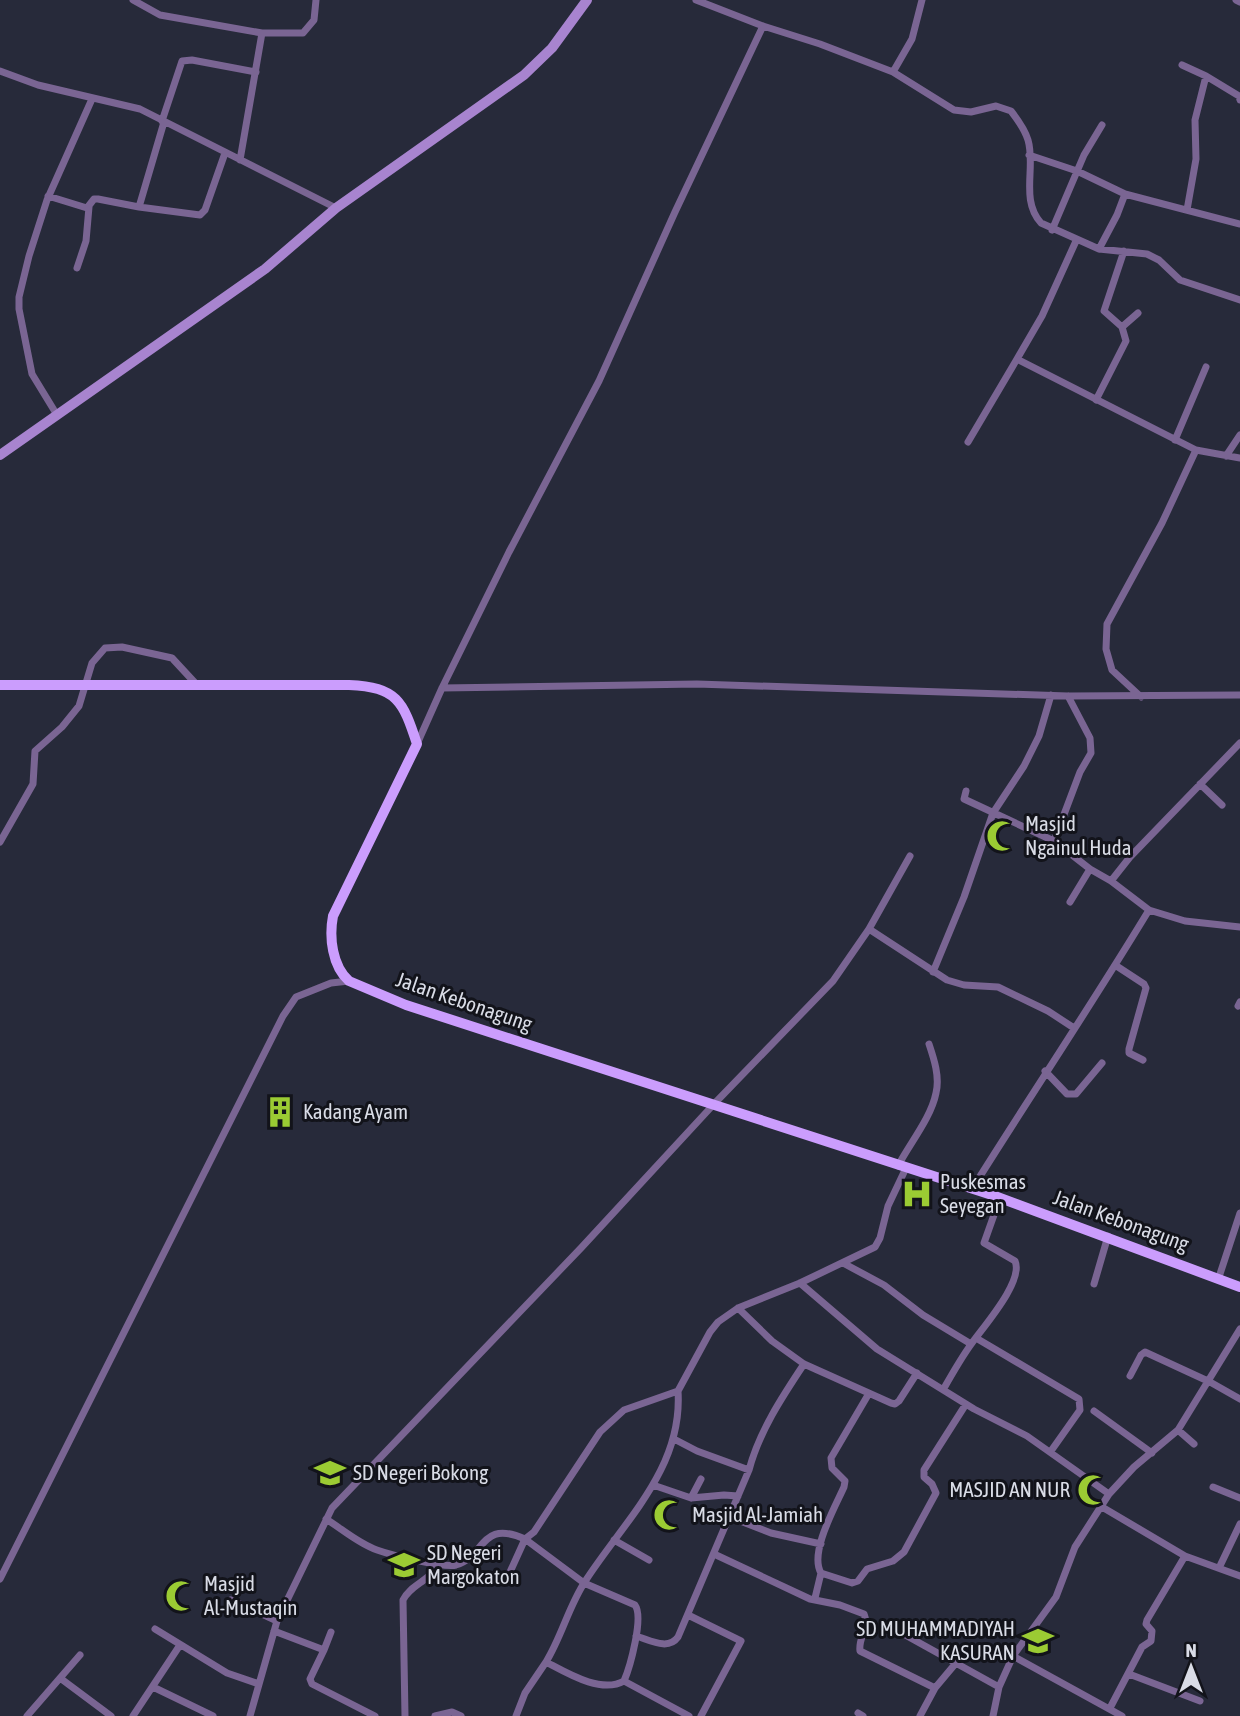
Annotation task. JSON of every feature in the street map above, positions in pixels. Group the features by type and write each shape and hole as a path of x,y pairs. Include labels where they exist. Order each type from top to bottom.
{"main road":[{"path":"0,685 349,685 379,687 390,694 404,710 417,744 334,916 331,931 335,958 349,981"},
{"name":"Jalan Kebonagung","path":"349,981 406,1004 1000,1198 1240,1287"}],"street":[{"path":"134,0 160,15 262,33 303,33 314,20 316,0"},
{"path":"0,455 265,269 336,208 524,75 552,48 587,0"},
{"path":"696,0 893,72 954,110 971,112 996,106 1011,111 1030,143 1028,183 1035,216 1052,230 1099,249 1153,256 1177,278 1240,300"},
{"path":"893,72 912,38 922,0"},
{"path":"417,744 509,552 599,381 763,26"},
{"path":"240,160 262,33"},
{"path":"139,207 182,61 192,60 256,72"},
{"path":"1182,65 1206,76 1239,96 1240,100"},
{"path":"0,71 38,85 140,109 336,208"},
{"path":"1187,210 1196,159 1195,120 1206,76"},
{"path":"57,415 32,374 19,309 23,275 48,196 59,177 92,99"},
{"path":"1052,230 1077,171 1102,125"},
{"path":"77,268 86,241 89,207 94,199 200,215 205,211 225,153"},
{"path":"1030,155 1077,171 1125,194 1240,224"},
{"path":"1099,249 1125,194"},
{"path":"48,196 89,207"},
{"path":"968,442 1042,316 1076,241"},
{"path":"1096,400 1125,347 1126,335 1122,327 1100,309 1124,251"},
{"path":"1122,327 1139,313"},
{"path":"1017,359 1196,450 1240,458"},
{"path":"1175,440 1206,367"},
{"path":"1226,456 1240,435"},
{"path":"1141,697 1112,670 1106,649 1107,624 1162,523 1196,450"},
{"path":"0,842 33,784 35,751 62,727 79,706 94,660 102,650 110,646 133,648 174,659 197,685"},
{"path":"442,688 697,684 1068,696 1240,695"},
{"path":"933,972 964,897 993,813 1039,736 1051,695"},
{"path":"1054,841 1080,772 1091,753 1090,738 1068,696"},
{"path":"1111,881 1240,744"},
{"path":"1200,784 1222,805"},
{"path":"966,792 964,799 1054,841 1149,909 1185,921 1239,923"},
{"path":"250,1716 277,1621 332,1508 834,981 869,929 910,856"},
{"path":"1070,902 1090,869"},
{"path":"972,1189 1149,909"},
{"path":"869,929 947,980 964,985 998,987 1048,1011 1074,1028"},
{"path":"1115,965 1146,988 1129,1049 1129,1053 1143,1060"},
{"path":"0,1579 283,1016 296,997 331,983 349,981"},
{"path":"516,1716 525,1693 557,1644 584,1583 653,1485 677,1429 678,1391 713,1327 738,1308 843,1263 870,1250 878,1242 902,1167 936,1092 935,1063 929,1044"},
{"path":"1045,1072 1067,1094 1076,1094 1102,1063"},
{"path":"943,1390 1005,1298 1017,1267 1010,1258 984,1243 1000,1198"},
{"path":"1219,1277 1240,1213"},
{"path":"1094,1284 1108,1236"},
{"path":"843,1263 884,1285 923,1315 1079,1399 1080,1410 1051,1451"},
{"path":"800,1283 877,1349 966,1404 1051,1451 1109,1494"},
{"path":"738,1308 772,1341 804,1364 868,1395 895,1404 917,1373"},
{"path":"993,1716 999,1687 1013,1656 1056,1597 1075,1547 1109,1494 1134,1467 1178,1430 1210,1382 1240,1329"},
{"path":"1130,1376 1145,1352 1240,1399"},
{"path":"636,1636 671,1644 678,1637 757,1447 804,1364"},
{"path":"510,1572 525,1539 534,1532 600,1432 624,1410 678,1391"},
{"path":"815,1598 821,1573 817,1562 821,1544 845,1481 832,1468 831,1458 868,1395"},
{"path":"821,1573 852,1583 858,1581 867,1569 893,1561 904,1552 936,1493 935,1488 924,1477 924,1470 966,1404"},
{"path":"1094,1410 1152,1453"},
{"path":"1178,1430 1194,1444"},
{"path":"674,1439 697,1451 749,1470"},
{"path":"691,1498 701,1479"},
{"path":"653,1485 678,1496 691,1498 738,1496"},
{"path":"1213,1487 1240,1498"},
{"path":"1102,1507 1185,1556 1240,1576"},
{"path":"730,1517 771,1533 821,1544"},
{"path":"326,1519 377,1550 453,1566 463,1562 493,1535 507,1533 525,1539 584,1583 638,1607 636,1636 624,1681"},
{"path":"1219,1569 1240,1524"},
{"path":"614,1540 649,1560"},
{"path":"714,1555 810,1599 853,1608 864,1614 866,1626 860,1651 935,1688"},
{"path":"1110,1708 1142,1647 1151,1641 1152,1632 1146,1624 1147,1620 1185,1556"},
{"path":"405,1716 403,1600 408,1591 431,1577 439,1564"},
{"path":"231,1600 277,1621"},
{"path":"688,1615 741,1641 701,1716"},
{"path":"889,1626 999,1687"},
{"path":"155,1629 227,1673 259,1684"},
{"path":"274,1631 324,1650"},
{"path":"331,1632 310,1679 312,1684 375,1716"},
{"path":"133,1716 180,1645"},
{"path":"27,1716 80,1655"},
{"path":"1013,1656 1122,1716"},
{"path":"546,1662 566,1673 600,1684 610,1686 624,1681 689,1716"},
{"path":"919,1716 935,1688 956,1663"},
{"path":"1129,1674 1200,1701"},
{"path":"60,1678 111,1716"},
{"path":"153,1687 213,1716"},
{"path":"435,1716 448,1712 461,1716"}],"place":[{"name":"Masjid Ngainul Huda","path":"1002,836"},
{"name":"Kadang Ayam","path":"280,1112"},
{"name":"Puskesmas Seyegan","path":"917,1194"},
{"name":"SD Negeri Bokong","path":"330,1473"},
{"name":"MASJID AN NUR","path":"1093,1490"},
{"name":"Masjid Al-Jamiah","path":"669,1515"},
{"name":"SD Negeri Margokaton","path":"404,1565"},
{"name":"Masjid Al-Mustaqin","path":"181,1596"},
{"name":"SD MUHAMMADIYAH KASURAN","path":"1038,1641"}]}
